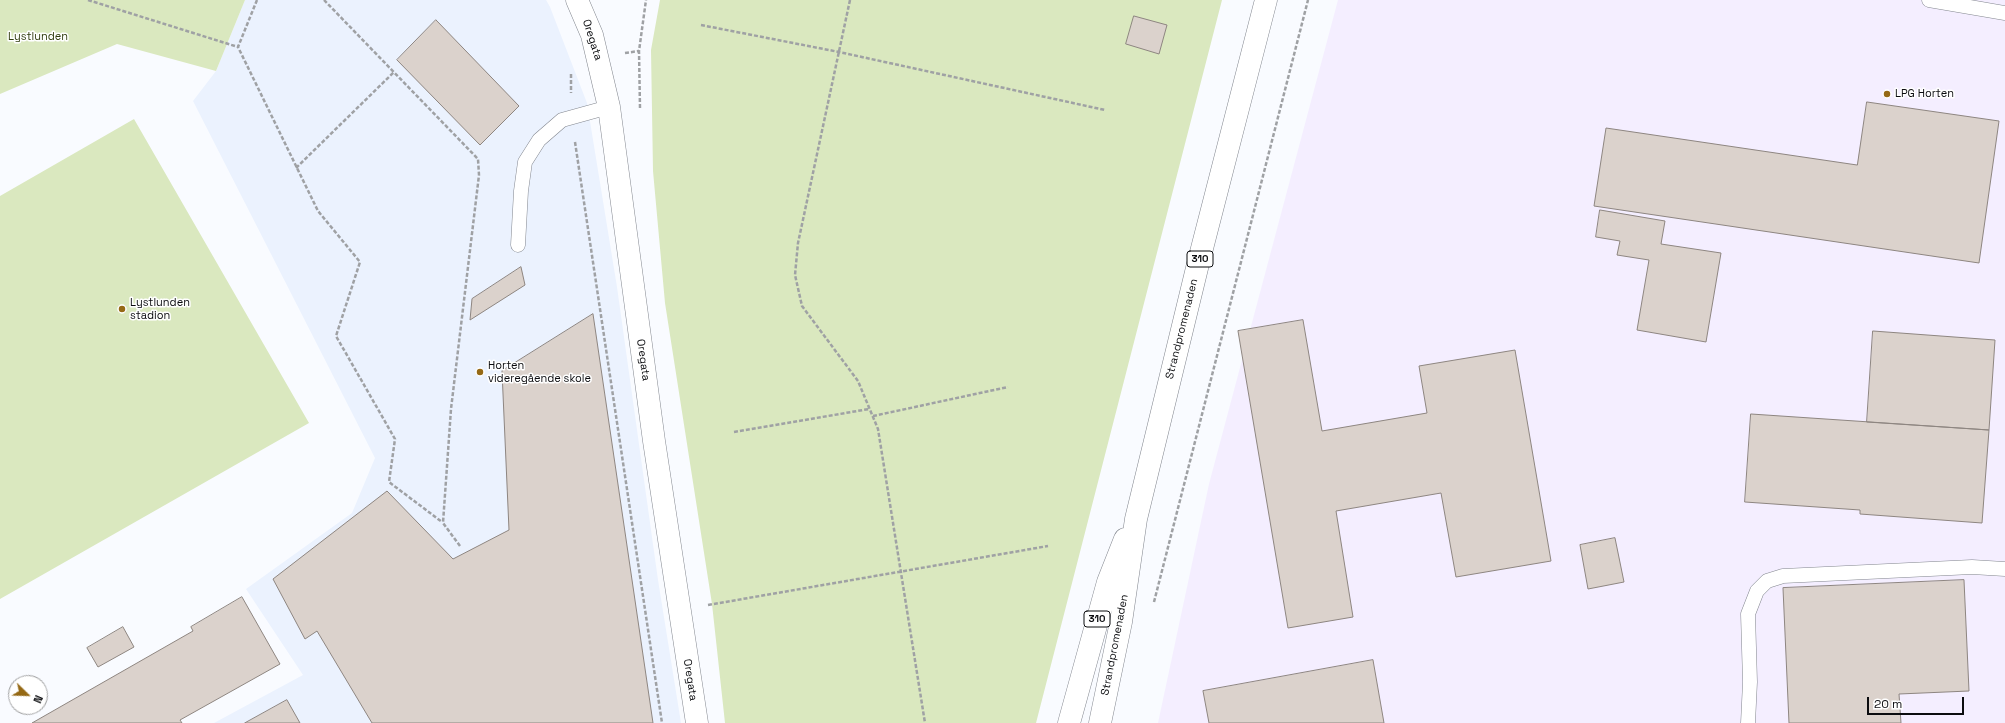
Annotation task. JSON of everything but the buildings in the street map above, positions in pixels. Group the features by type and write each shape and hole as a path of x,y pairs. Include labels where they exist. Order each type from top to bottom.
{"main road":[{"name":"Oregata","path":"577,0 592,35 609,107 654,441 697,723"},
{"name":"Strandpromenaden","path":"1100,723 1121,622 1136,519 1198,264 1266,0"},
{"name":"Strandpromenaden","path":"1069,723 1108,582 1121,548 1136,519"}],"lane":[{"path":"1929,0 2005,13"},
{"path":"518,245 521,190 525,162 544,136 562,120 609,107"},
{"path":"1748,723 1750,682 1748,614 1757,591 1767,581 1783,576 1972,567 2005,568"}],"path":[{"path":"88,0 238,47 318,211 360,262 336,336 395,439 389,482 443,523 460,546"},
{"path":"238,47 257,0"},
{"path":"324,0 478,159 479,175 451,409 443,523"},
{"path":"850,0 798,243 795,276 802,306 858,381 878,429 925,723"},
{"path":"1153,608 1308,0"},
{"path":"701,25 839,52 1105,110"},
{"path":"296,168 394,72"},
{"path":"571,118 662,723"},
{"path":"873,416 1008,387"},
{"path":"734,432 869,409"},
{"path":"705,605 1048,546"}],"shaded area":[{"name":"Horten videregående skole","path":"245,0 546,0 587,103 617,287 658,580 681,723 214,723 303,675 246,589 352,513 375,458 193,101 216,71"},
{"path":"1338,0 2005,0 2005,723 1158,723 1209,484"}],"green space":[{"name":"Lystlunden","path":"0,0 245,0 216,71 117,44 0,94"},
{"path":"660,0 1222,0 1036,723 725,723 712,604 665,303 653,171 651,50"},
{"name":"Lystlunden stadion","path":"134,119 309,423 0,599 0,196"}],"place":[{"name":"LPG Horten","path":"1887,94"},
{"name":"Lystlunden stadion","path":"122,309"},
{"name":"Horten videregående skole","path":"480,372"}]}
